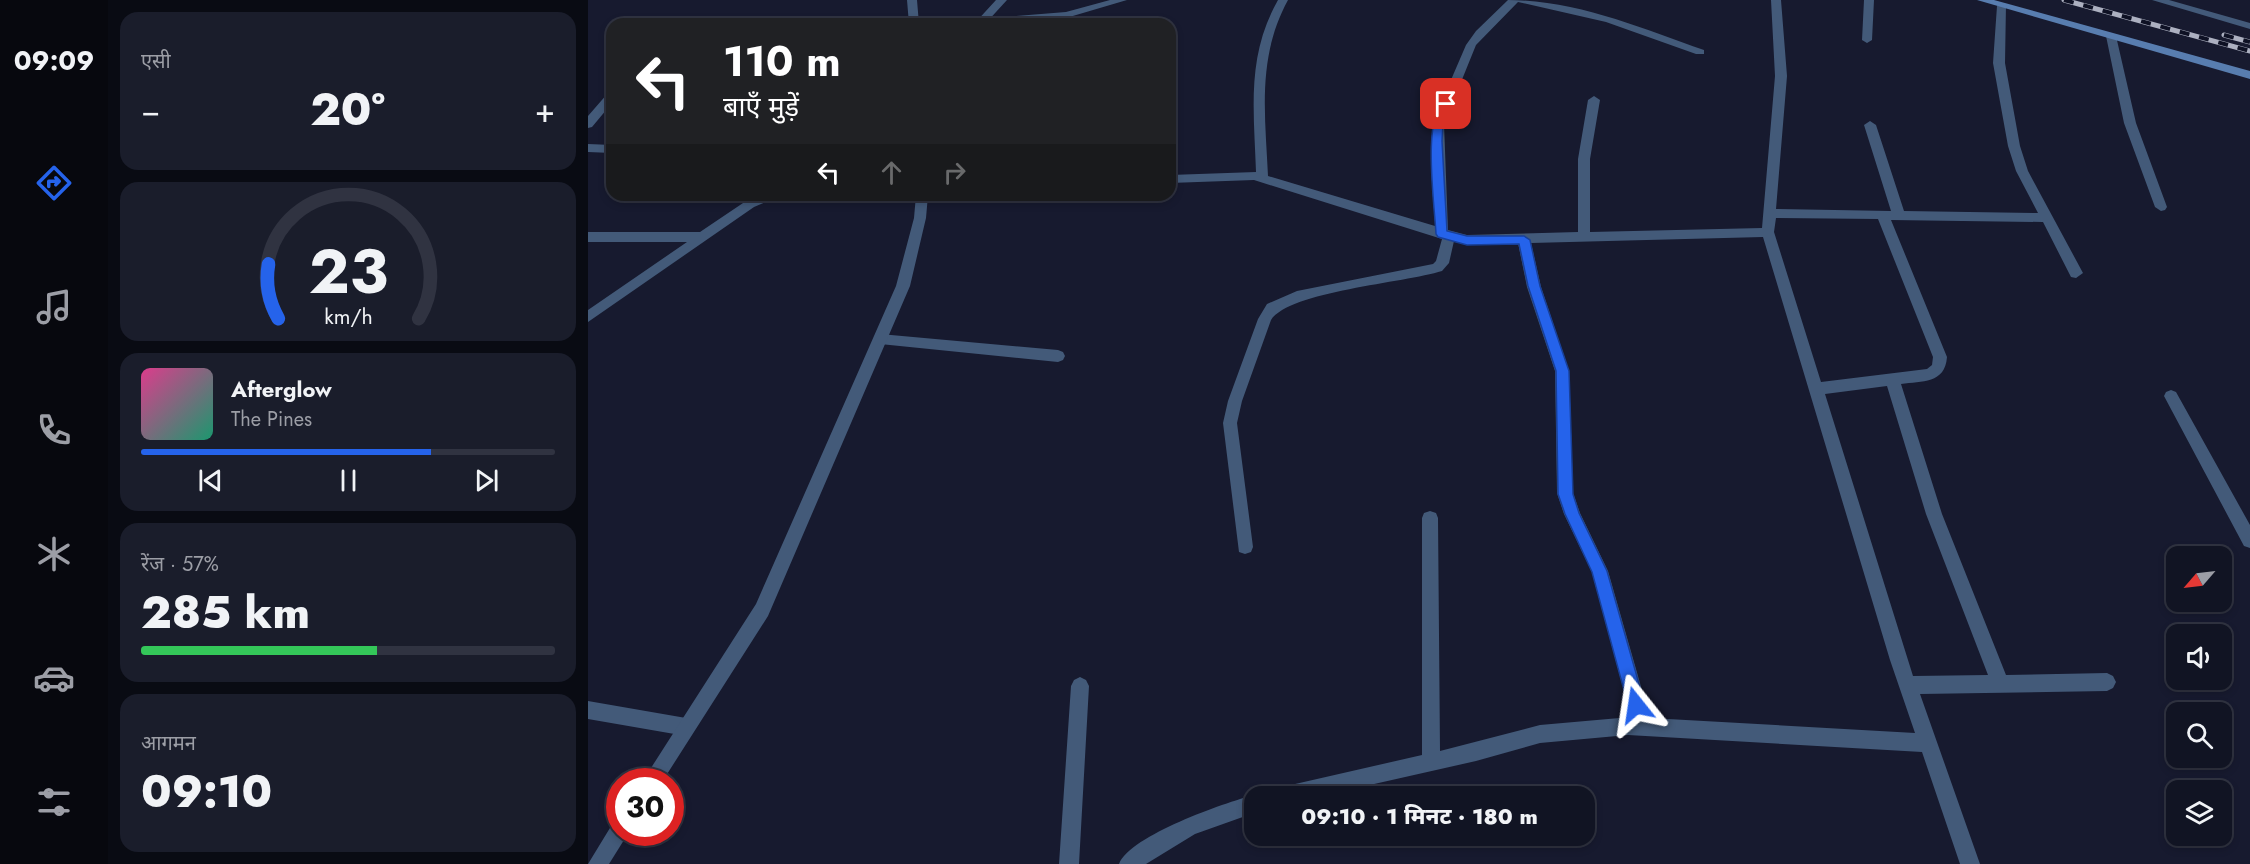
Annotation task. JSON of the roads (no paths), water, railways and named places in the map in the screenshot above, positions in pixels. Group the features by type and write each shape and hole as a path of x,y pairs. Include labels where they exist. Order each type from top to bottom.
{"main road":[{"path":"1982,0 2250,75"}],"street":[{"path":"912,0 914,18"},
{"path":"984,18 1002,0"},
{"path":"1033,18 1066,15 1122,0"},
{"path":"1262,178 1260,80 1263,48 1267,28 1283,0"},
{"path":"1245,548 1230,423 1235,401 1268,314 1272,308 1283,301 1298,296 1437,268 1442,263 1446,235 1436,141 1438,124 1471,45 1514,0"},
{"path":"1521,0 1609,20 1700,52"},
{"path":"1776,0 1781,76 1768,232 1964,862"},
{"path":"1867,40 1869,0"},
{"path":"2157,0 2250,26"},
{"path":"2002,6 1999,63 2014,146 2022,171 2076,273"},
{"path":"2111,36 2130,123 2161,207"},
{"path":"1584,238 1584,159 1594,100"},
{"path":"588,124 606,103"},
{"path":"1870,125 1899,215"},
{"path":"588,148 606,149"},
{"path":"1176,179 1240,176 1262,178 1467,240 1768,232"},
{"path":"588,317 752,201"},
{"path":"660,768 762,610 903,286 920,218 921,201"},
{"path":"1769,213 2047,218"},
{"path":"1816,390 1931,374 1939,367 1940,357 1883,215"},
{"path":"588,237 702,237"},
{"path":"1524,240 1534,286 1562,371 1565,494 1572,514 1600,571 1643,727"},
{"path":"880,339 1058,356"},
{"path":"1892,380 1934,514 2000,683"},
{"path":"2170,396 2250,541"},
{"path":"1430,518 1431,762"},
{"path":"1908,685 2107,682"},
{"path":"1070,864 1080,686"},
{"path":"588,710 686,727"},
{"path":"1326,786 1540,734 1643,727 1928,743"},
{"path":"1129,864 1161,841 1217,813 1244,806"},
{"path":"598,864 610,846"}],"railway":[{"path":"2064,0 2250,51"},
{"path":"2224,35 2250,42"}]}
